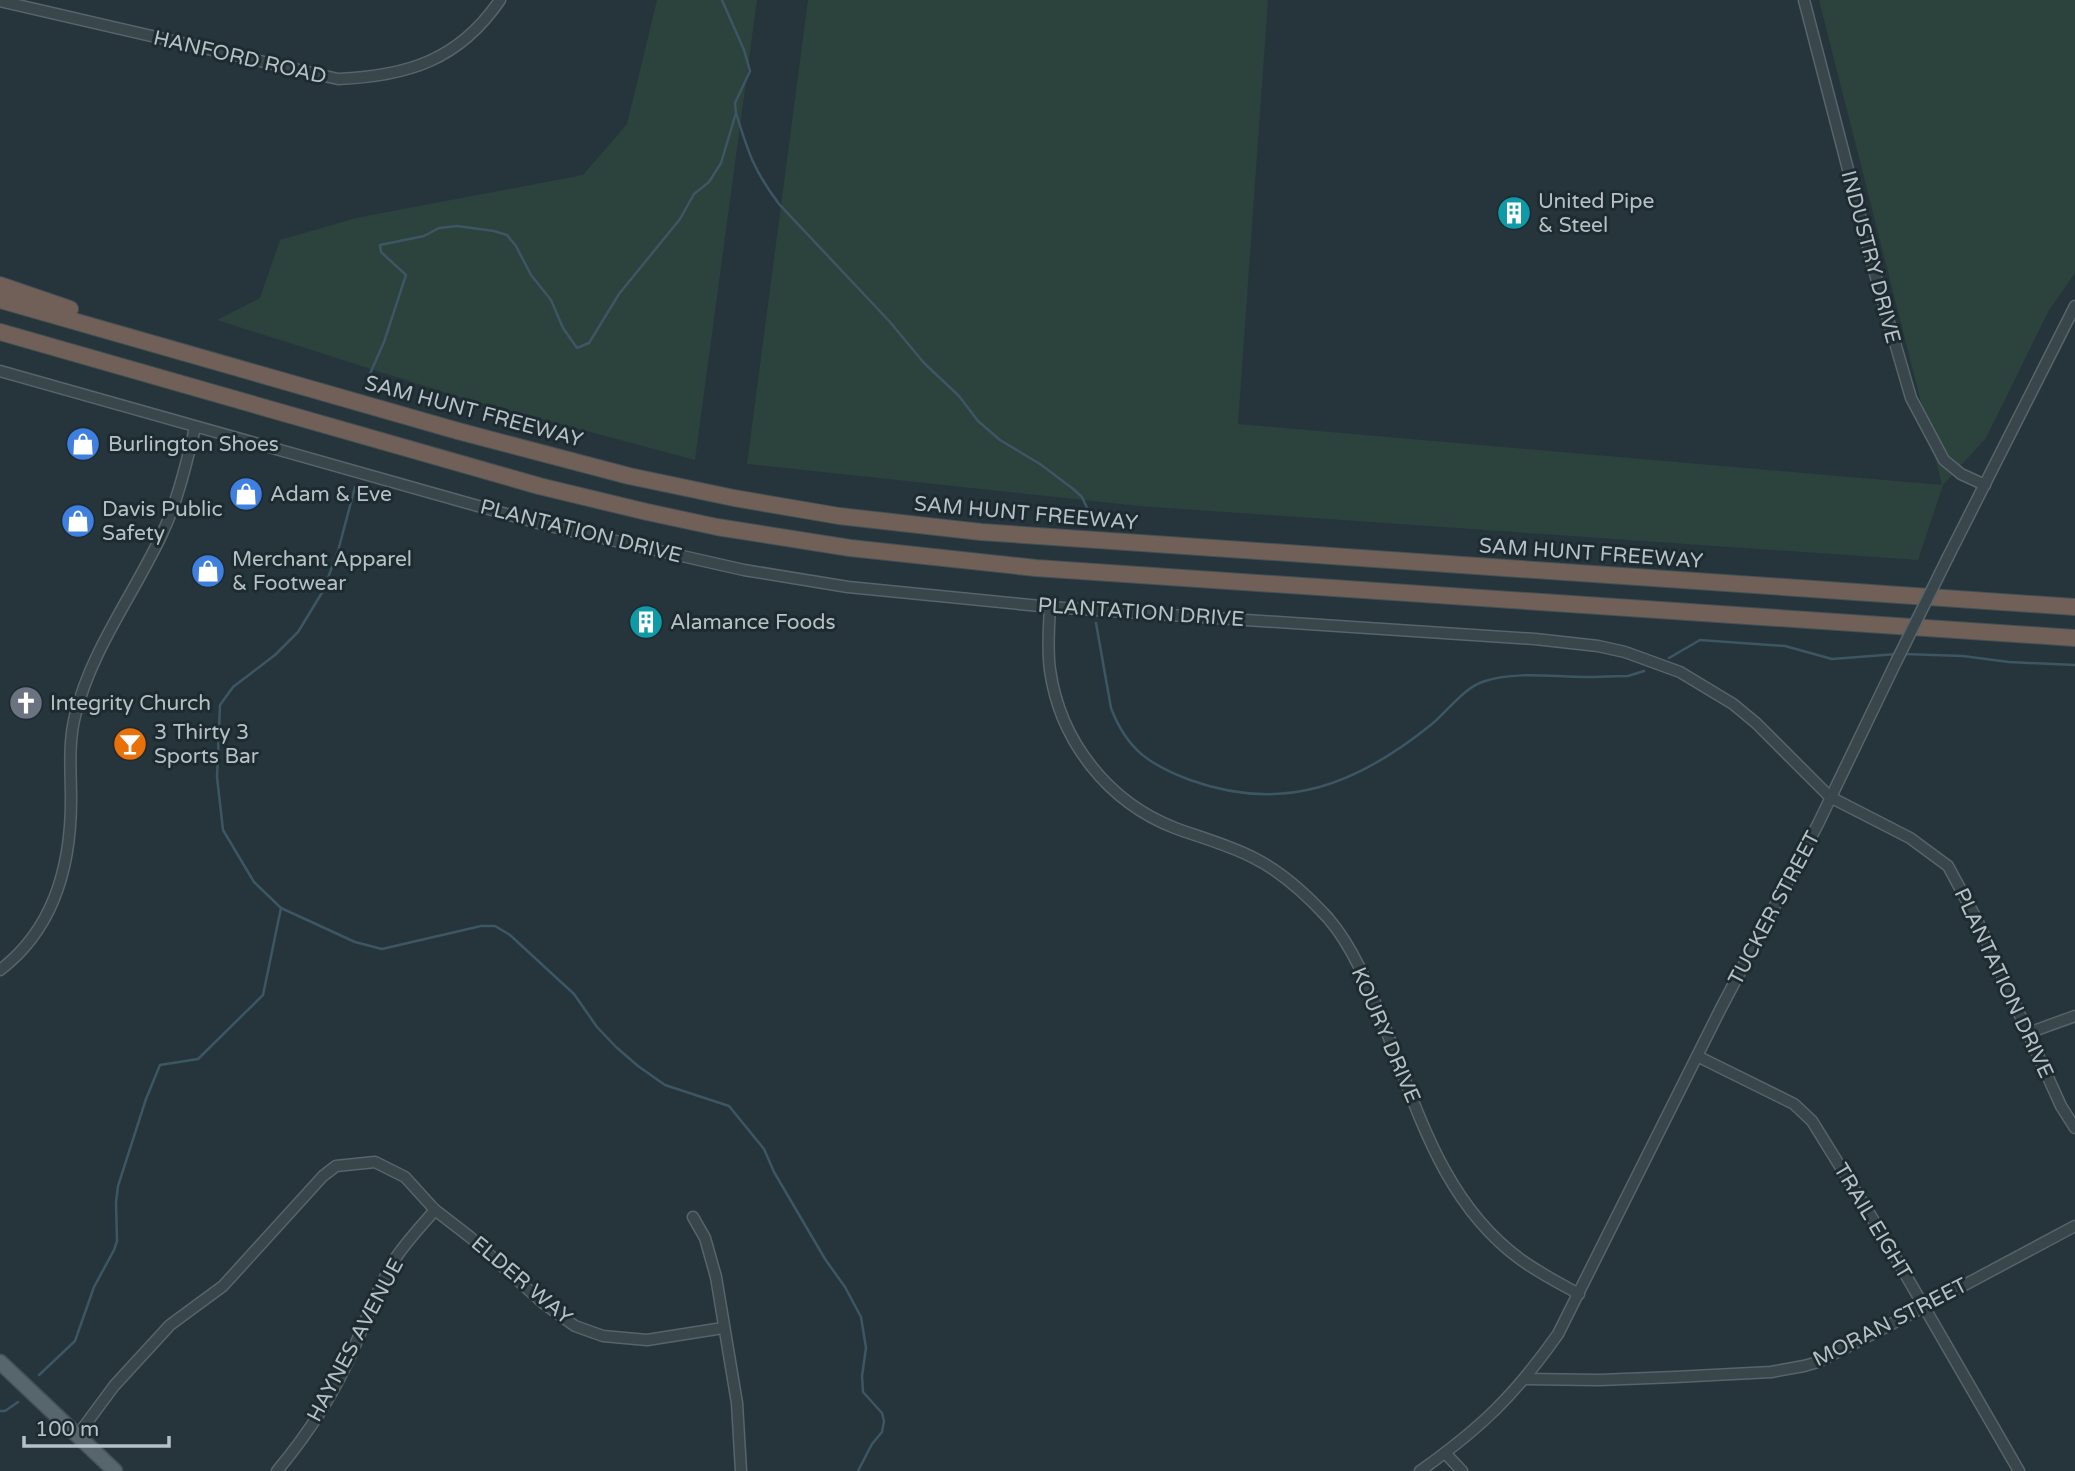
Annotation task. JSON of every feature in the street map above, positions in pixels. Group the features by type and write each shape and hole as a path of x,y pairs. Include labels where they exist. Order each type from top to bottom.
{"highway":[{"path":"0,285 217,361"},
{"name":"SAM HUNT FREEWAY","path":"0,300 458,431 629,476 839,516 936,528 1071,539 2075,607"},
{"path":"0,332 585,498 717,527 850,548 1049,569 2075,638"},
{"path":"0,342 286,414"}],"main road":[{"path":"0,1363 115,1471"}],"street":[{"name":"HANFORD ROAD","path":"0,1 338,79 372,78 406,71 439,57 480,27 500,0"},
{"name":"INDUSTRY DRIVE","path":"1804,0 1877,281 1911,398 1944,460 1961,474 1985,485"},
{"name":"TUCKER STREET","path":"1420,1471 1487,1420 1525,1379 1558,1334 2075,306"},
{"name":"PLANTATION DRIVE","path":"0,371 545,525 744,570 848,587 1050,607 1535,639 1625,652 1680,672 1733,704 1756,723 1830,797 1910,838 1948,866 1977,920 2061,1106 2075,1128"},
{"path":"0,970 28,944 50,909 58,890 64,870 70,826 71,738 81,694 172,511 195,428"},
{"name":"KOURY DRIVE","path":"1050,607 1050,670 1061,710 1081,753 1121,797 1147,815 1257,859 1304,893 1330,921 1363,973 1433,1151 1458,1194 1494,1237 1518,1258 1579,1294"},
{"path":"2028,1033 2075,1016"},
{"name":"TRAIL EIGHT","path":"1699,1057 1794,1104 1812,1121 1924,1306 2019,1471"},
{"name":"ELDER WAY","path":"77,1436 114,1386 170,1325 223,1286 323,1176 336,1167 375,1162 405,1177 435,1210 470,1237 543,1303 575,1325 603,1336 647,1340 723,1328"},
{"name":"HAYNES AVENUE","path":"277,1471 319,1413 353,1351 380,1288 398,1255 435,1210"},
{"path":"693,1217 705,1238 713,1261 737,1403 741,1471"},
{"name":"MORAN STREET","path":"1525,1379 1600,1380 1792,1369 1818,1362 2075,1226"},
{"path":"1445,1453 1462,1471"}],"green space":[{"path":"657,0 757,0 695,460 459,397 217,320 260,298 280,240 356,218 583,175 627,124"},
{"path":"808,0 1268,0 1238,424 1942,485 1819,0 2075,0 2075,273 2048,312 1986,438 1943,485 1918,560 1139,506 747,464"}],"waterway":[{"path":"369,376 384,342 406,275 381,252 380,245 424,236 439,228 457,226 507,235 531,275 551,300 563,328 577,348 589,343 619,294 680,219 694,194 709,182 721,163 736,113 735,103 750,71 744,50 722,0"},
{"path":"736,113 753,161 779,204 890,322 924,363 959,396 978,421 1000,440 1040,464 1072,488 1082,497 1088,510"},
{"path":"355,487 338,551 323,591 298,632 275,655 233,687 220,705 217,777 223,830 254,882 281,908 355,942 382,949 481,926 495,926 510,935 574,994 597,1027 638,1066 665,1085 729,1106 764,1149 774,1172 861,1317 866,1348 863,1392 882,1413 884,1421 882,1432 872,1444 858,1471"},
{"path":"1096,623 1111,708 1117,723 1132,745 1152,762 1190,780 1224,790 1257,794 1288,793 1348,777 1404,745 1432,724 1463,694 1485,681 1522,675 1628,676 1644,671"},
{"path":"1669,658 1700,640 1785,646 1832,659 1897,654"},
{"path":"1904,654 2075,665"},
{"path":"39,1375 75,1341 94,1287 114,1250 117,1241 118,1186 160,1065 198,1059 263,995 281,908"},
{"path":"0,1411 5,1411 18,1402"}],"place":[{"name":"United Pipe & Steel","path":"1514,213"},
{"name":"Burlington Shoes","path":"83,444"},
{"name":"Adam & Eve","path":"246,494"},
{"name":"Davis Public Safety","path":"78,521"},
{"name":"Merchant Apparel & Footwear","path":"208,571"},
{"name":"Alamance Foods","path":"646,622"},
{"name":"Integrity Church","path":"26,703"},
{"name":"3 Thirty 3 Sports Bar","path":"130,744"}]}
